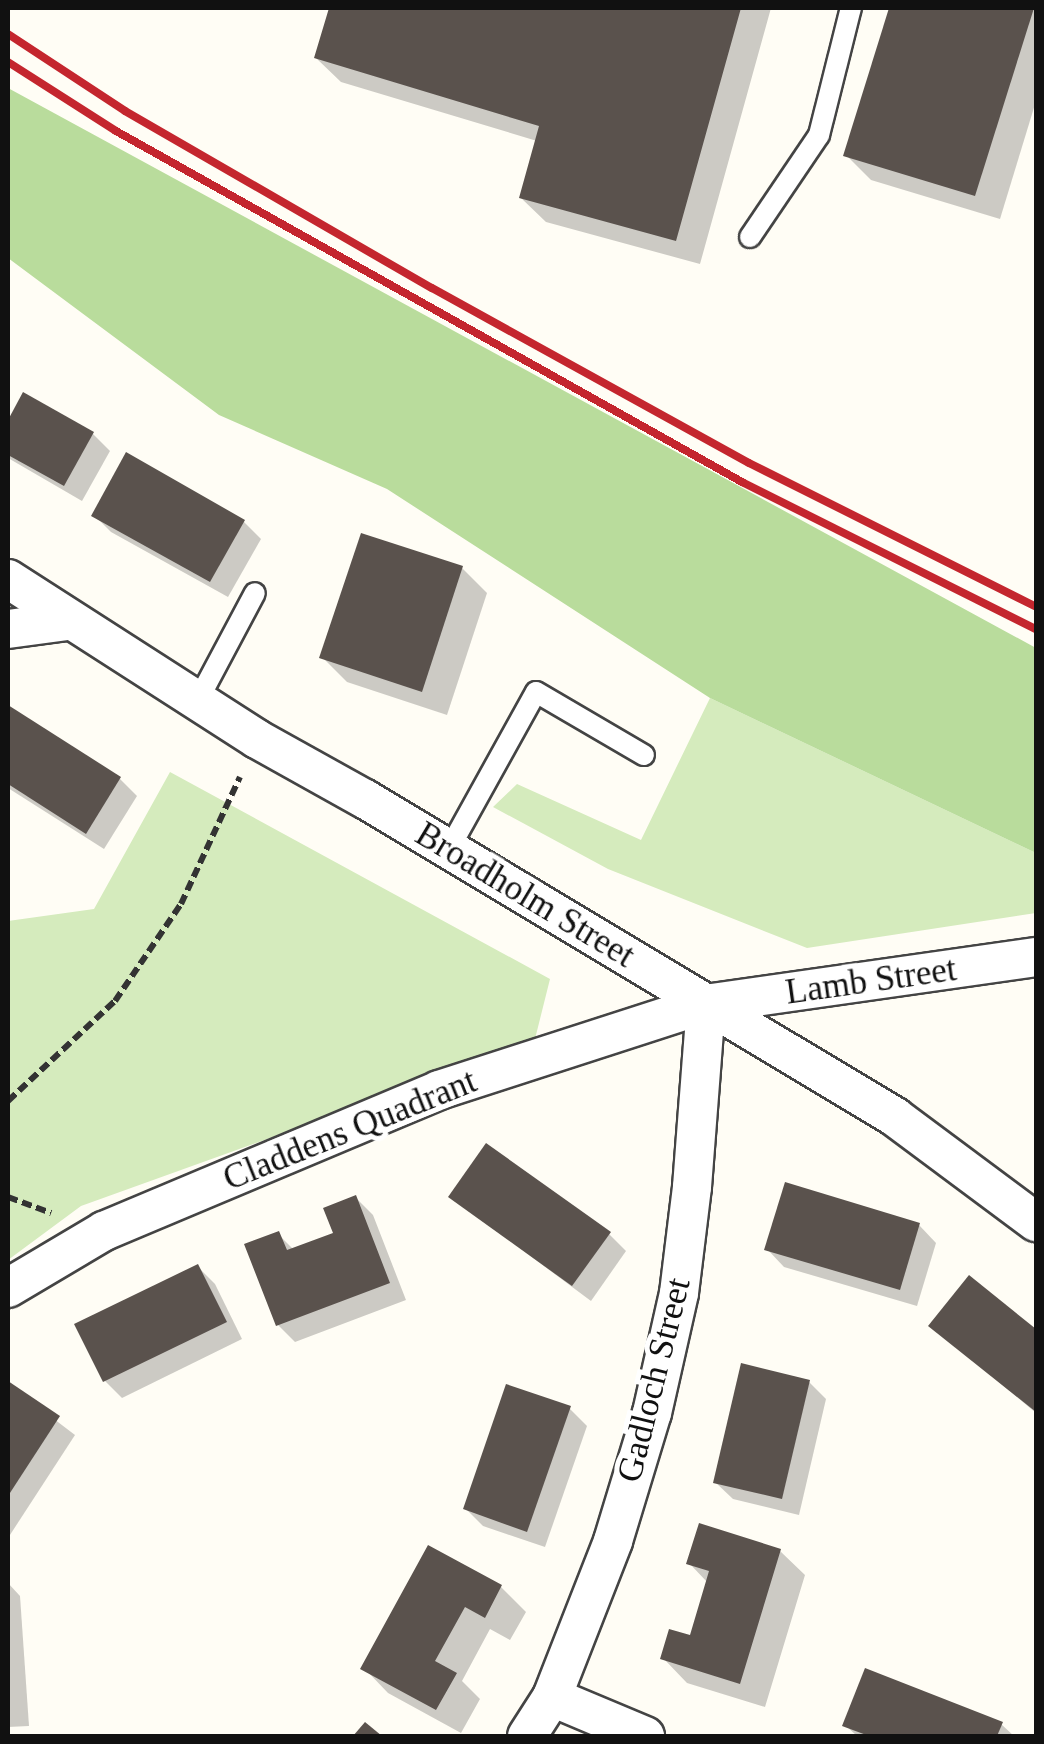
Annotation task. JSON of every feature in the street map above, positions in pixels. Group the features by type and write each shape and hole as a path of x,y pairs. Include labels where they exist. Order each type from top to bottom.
{"street":[{"name":"Broadholm Street","path":"8,579 67,621 257,739 449,849 895,1118 1036,1222"},
{"path":"8,629 67,621"},
{"name":"Lamb Street","path":"706,1004 1036,957"},
{"name":"Claddens Quadrant","path":"8,1288 104,1231 439,1090 706,1004"},
{"name":"Gadloch Street","path":"527,1736 552,1697 618,1522 652,1413 679,1293 692,1187 706,1004"},
{"path":"552,1697 645,1736"}],"lane":[{"path":"750,237 819,135 851,8"},
{"path":"197,702 255,594"},
{"path":"449,849 536,692 644,754"}],"path":[{"path":"8,1102 115,1001 181,904 257,739"}],"green space":[{"path":"8,88 1036,648 1036,853 710,698 387,489 219,415 8,258"},
{"path":"710,698 1036,853 1036,913 807,948 608,869 493,807 517,784 641,840"},
{"path":"170,772 550,979 534,1043 81,1206 8,1260 8,921 94,909"}],"building":[{"path":"329,8 741,8 676,241 519,198 539,126 314,58"},
{"path":"889,8 1034,8 975,196 843,156"},
{"path":"23,392 94,432 64,486 8,455 8,420"},
{"path":"126,452 245,520 210,582 91,516"},
{"path":"361,533 463,566 422,692 319,658"},
{"path":"8,705 121,777 86,834 8,784"},
{"path":"486,1143 611,1232 572,1286 448,1197"},
{"path":"785,1182 920,1223 900,1290 764,1250"},
{"path":"356,1195 390,1283 276,1326 244,1244 279,1231 287,1250 333,1233 323,1208"},
{"path":"198,1264 227,1322 103,1382 74,1324"},
{"path":"969,1275 1036,1329 1036,1412 928,1326"},
{"path":"741,1363 810,1380 782,1499 713,1483"},
{"path":"8,1381 60,1416 8,1496"},
{"path":"506,1384 571,1406 527,1532 463,1509"},
{"path":"699,1523 781,1549 740,1684 660,1659 669,1629 690,1635 709,1571 686,1564"},
{"path":"428,1545 502,1585 485,1618 465,1607 435,1661 457,1673 436,1710 360,1669"},
{"path":"865,1668 1003,1722 997,1736 869,1736 842,1726"},
{"path":"365,1722 382,1736 353,1736"}],"railway":[{"path":"8,34 125,111 432,288 749,463 1036,607"},
{"path":"8,62 116,131 742,482 1036,629"}]}
